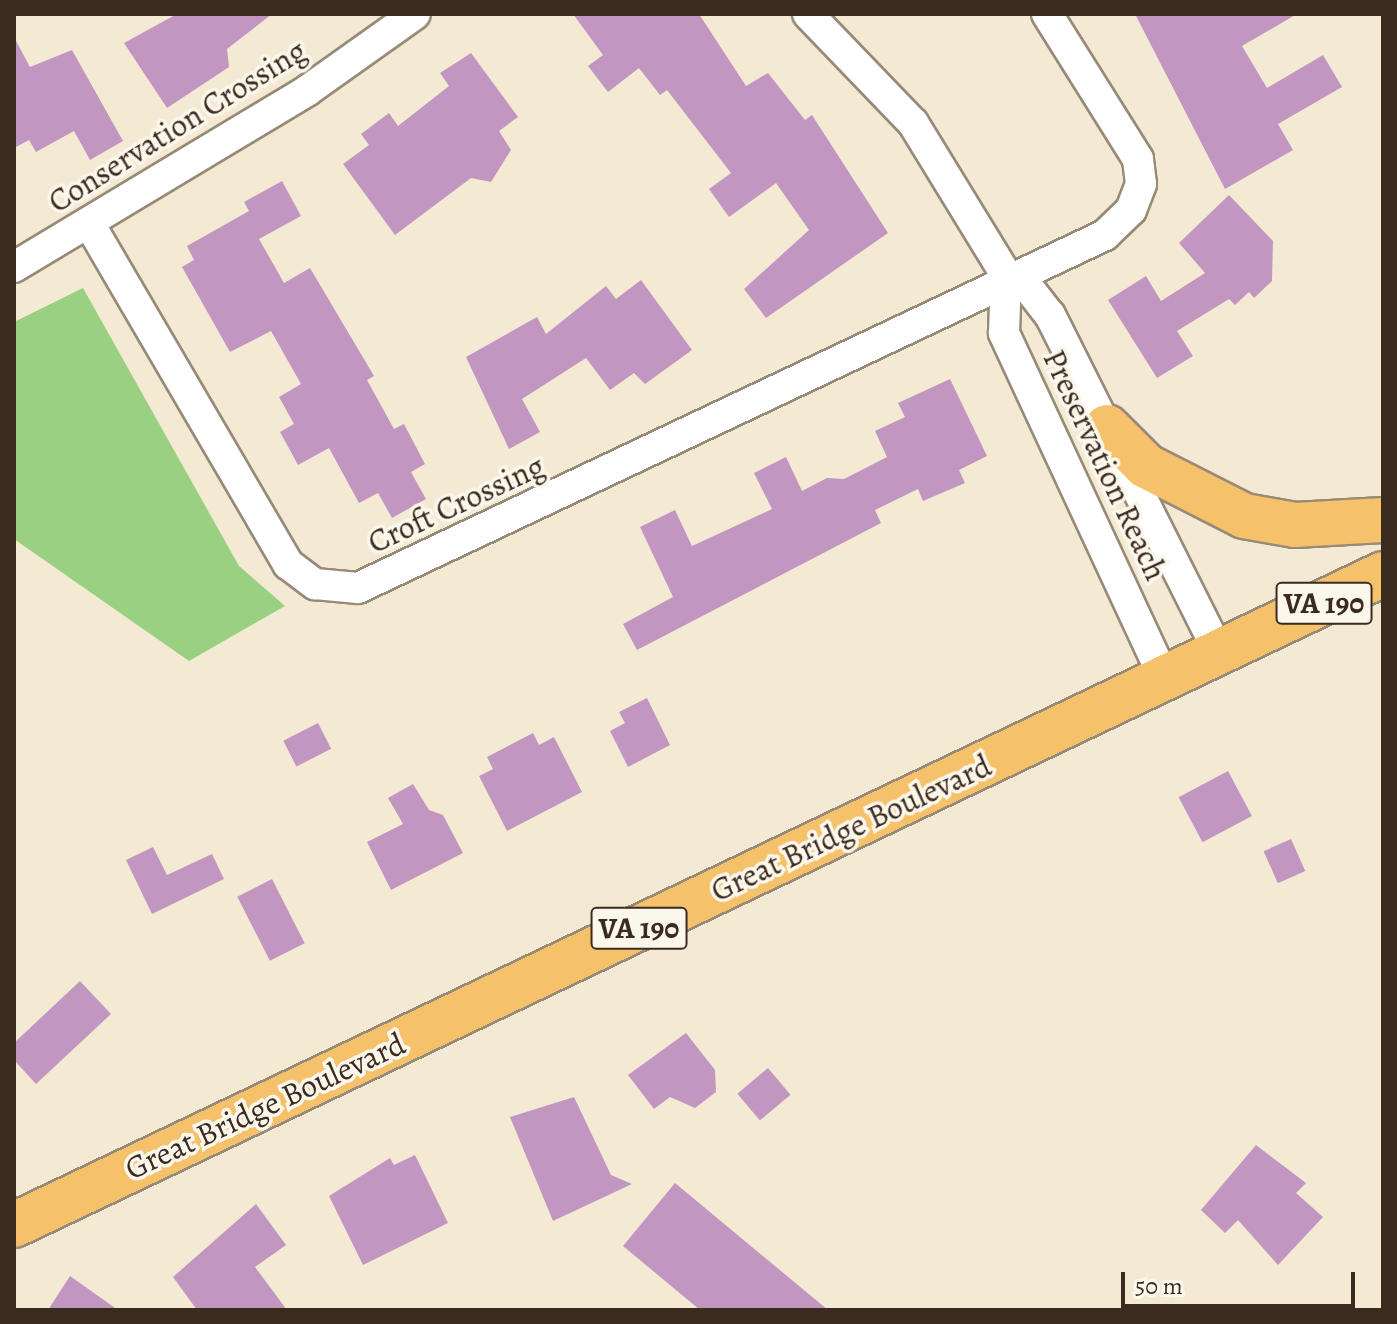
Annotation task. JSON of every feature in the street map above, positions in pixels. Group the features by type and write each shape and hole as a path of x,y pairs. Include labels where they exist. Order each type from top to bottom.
{"main road":[{"path":"1107,427 1146,466 1244,516 1295,525 1383,520"},
{"name":"Great Bridge Boulevard","path":"14,1225 1383,574"}],"street":[{"name":"Conservation Crossing","path":"14,267 90,225 308,90 415,14"},
{"name":"Preservation Reach","path":"808,14 913,123 1006,275 1027,286 1050,315 1220,654"},
{"name":"Croft Crossing","path":"90,225 288,564 315,584 343,590 376,582 1006,275 1105,235 1131,210 1141,184 1125,130 1047,14"},
{"name":"Preservation Reach","path":"1006,275 1004,333 1165,680"}],"green space":[{"path":"83,288 239,566 285,606 189,661 14,539 14,322"}],"building":[{"path":"177,14 272,14 227,49 229,67 167,108 124,43"},
{"path":"573,14 699,14 746,86 768,73 805,120 812,115 888,233 766,318 744,289 809,230 776,183 729,217 709,189 731,173 667,90 660,95 639,68 608,92 588,66 603,55"},
{"path":"1135,14 1297,14 1242,46 1267,88 1323,55 1342,87 1278,124 1293,150 1225,189"},
{"path":"14,37 30,67 72,50 123,141 90,160 74,131 36,152 29,140 14,148"},
{"path":"471,53 518,117 499,131 511,150 491,182 471,178 395,235 343,164 369,145 361,134 389,113 398,126 449,86 440,73"},
{"path":"282,181 301,216 259,239 284,283 310,268 374,376 367,380 394,429 404,424 425,464 411,472 426,499 392,518 378,493 359,503 329,448 298,465 280,432 294,424 279,397 301,384 271,331 230,352 182,267 194,260 187,246 249,211 244,202"},
{"path":"1229,195 1273,241 1272,281 1254,298 1249,292 1235,305 1229,299 1177,331 1193,356 1157,378 1108,300 1146,276 1161,301 1205,273 1179,243"},
{"path":"641,280 692,350 645,384 634,373 610,390 586,358 522,399 540,432 509,449 466,357 537,317 546,334 606,286 616,299"},
{"path":"950,379 987,456 959,470 965,483 923,501 918,489 875,510 881,523 637,650 623,624 673,597 640,527 675,510 692,546 772,509 754,473 786,457 802,491 827,478 844,479 887,457 875,431 905,417 898,403"},
{"path":"647,698 670,745 628,767 610,731 625,723 619,712"},
{"path":"318,723 331,749 296,767 283,741"},
{"path":"533,733 539,745 554,737 582,792 507,831 479,776 493,769 487,757"},
{"path":"1228,771 1252,816 1202,842 1179,797"},
{"path":"413,784 429,810 443,815 463,853 391,890 367,842 403,824 388,798"},
{"path":"1291,839 1305,871 1278,883 1264,851"},
{"path":"153,847 167,875 212,854 224,879 152,914 126,860"},
{"path":"272,879 305,943 270,961 237,897"},
{"path":"80,981 111,1014 36,1084 14,1060 14,1043"},
{"path":"686,1033 715,1070 716,1092 695,1108 670,1097 654,1109 628,1075"},
{"path":"768,1068 790,1095 760,1121 737,1094"},
{"path":"574,1097 611,1175 632,1184 553,1221 510,1117"},
{"path":"1256,1145 1306,1183 1296,1193 1323,1217 1278,1265 1238,1220 1225,1233 1201,1210"},
{"path":"415,1155 448,1223 363,1265 329,1196 390,1158 394,1165"},
{"path":"675,1183 828,1310 700,1310 623,1246"},
{"path":"256,1204 286,1245 255,1267 287,1310 197,1310 173,1277"},
{"path":"70,1276 118,1310 48,1310"}]}
